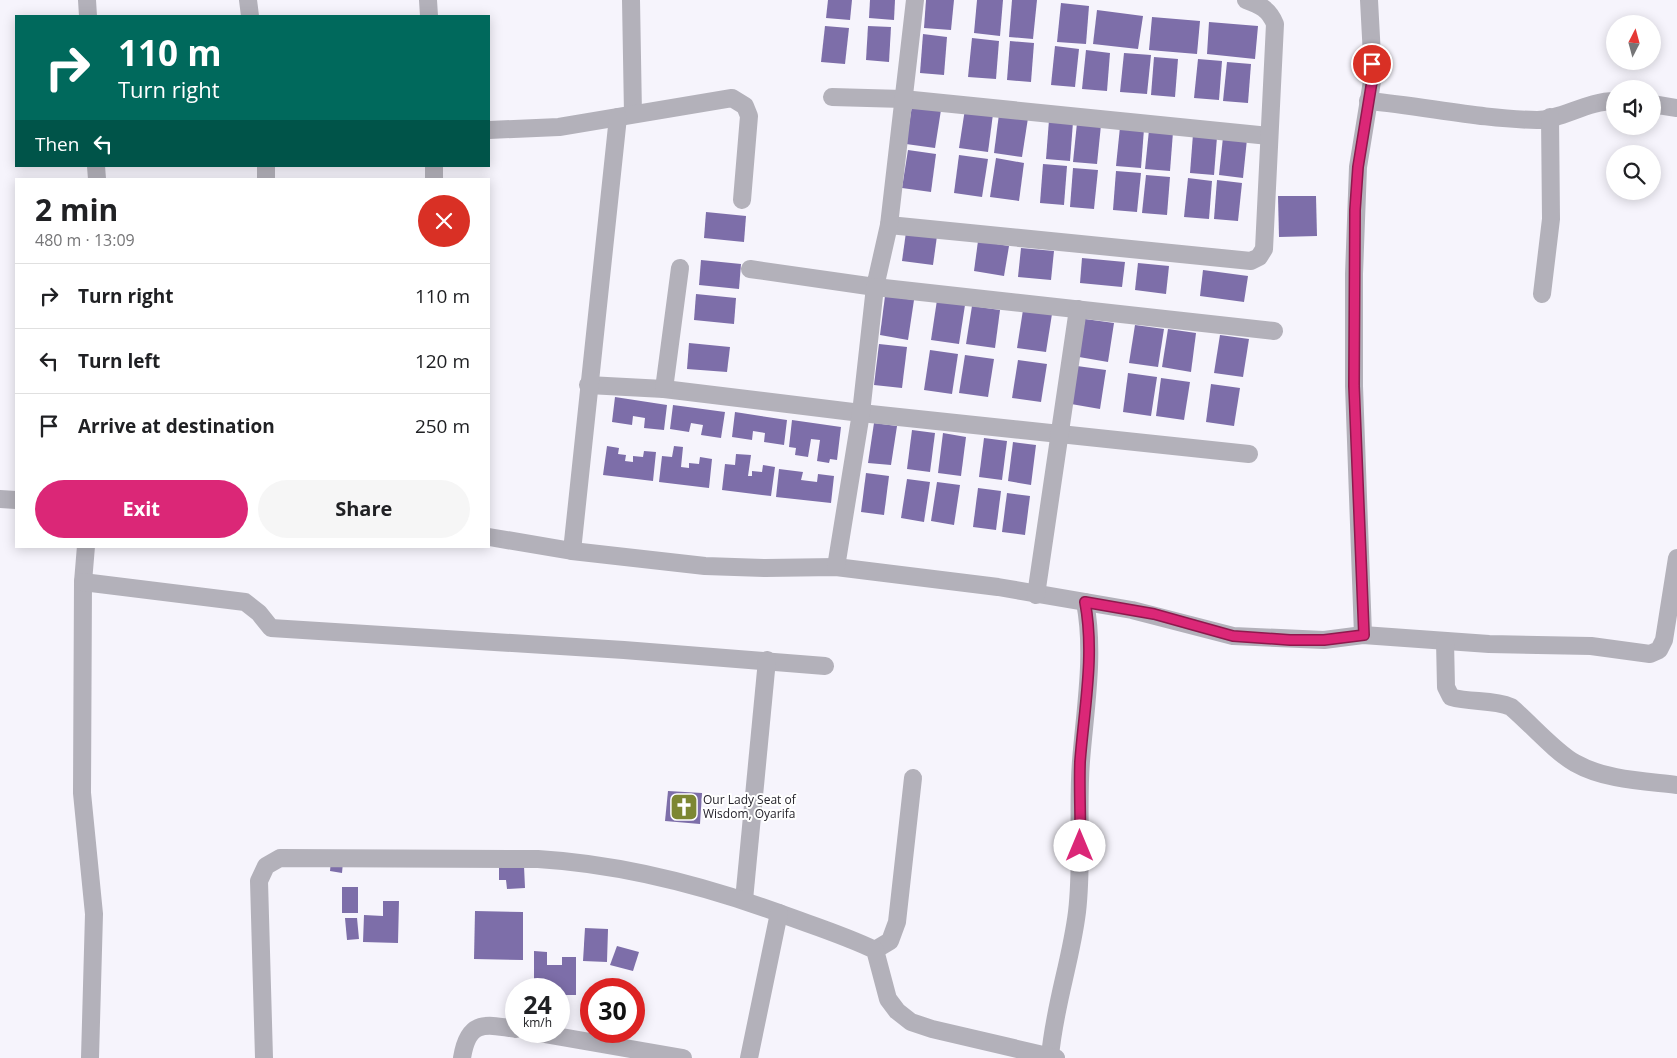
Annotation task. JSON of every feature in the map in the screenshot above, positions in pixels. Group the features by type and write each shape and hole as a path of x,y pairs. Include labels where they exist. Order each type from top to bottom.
{"street":[{"path":"87,0 88,15"},
{"path":"248,0 250,15"},
{"path":"428,0 428,15"},
{"path":"572,551 588,385 626,115 631,0"},
{"path":"836,567 861,413 875,287 889,225 915,0"},
{"path":"889,225 1251,261 1259,257 1264,249 1275,24 1271,15 1262,6 1246,0"},
{"path":"1364,635 1354,386 1354,274 1358,167 1373,75 1369,0"},
{"path":"832,96 903,99 1269,136"},
{"path":"490,130 559,128 732,98 745,106 749,116 742,200"},
{"path":"1368,101 1467,114 1538,120 1592,104 1606,102"},
{"path":"1661,105 1677,108"},
{"path":"1542,294 1551,219 1550,117"},
{"path":"664,389 680,268"},
{"path":"750,269 875,287 1274,331"},
{"path":"1036,595 1078,309"},
{"path":"588,385 664,389 861,413 1249,454"},
{"path":"0,499 15,500"},
{"path":"490,537 572,551 705,566 765,568 836,567 998,587 1154,614 1233,636 1324,640 1364,635 1520,645 1591,646 1650,654 1659,650 1664,640 1677,558"},
{"path":"86,548 83,582 82,793 94,914 90,1058"},
{"path":"83,582 244,602 260,613 271,628 767,660 825,666"},
{"path":"264,1058 259,881 266,866 280,858 528,859 575,861 647,875 744,900 779,914 846,936 875,950 888,999 897,1011 911,1022 932,1029 1053,1057 1053,1024 1074,930 1079,895 1080,762 1089,648 1089,623 1085,602"},
{"path":"1445,641 1446,687 1451,697 1461,700 1501,703 1511,707 1574,762 1592,770 1635,780 1677,785"},
{"path":"744,900 767,660"},
{"path":"875,950 890,941 897,922 913,778"},
{"path":"749,1058 779,914"},
{"path":"462,1058 469,1034 478,1026 492,1025 505,1027"},
{"path":"570,1038 683,1058"}],"building":[{"path":"828,0 852,0 850,20 826,18"},
{"path":"870,0 895,0 894,20 869,18"},
{"path":"926,0 954,0 951,30 924,28"},
{"path":"977,0 1003,0 1000,36 974,33"},
{"path":"1012,0 1037,0 1033,39 1009,37"},
{"path":"1061,3 1089,6 1086,44 1057,42"},
{"path":"1097,10 1143,16 1138,49 1093,44"},
{"path":"1152,17 1200,21 1197,54 1149,50"},
{"path":"1209,22 1258,26 1255,59 1207,54"},
{"path":"825,26 849,28 845,64 821,62"},
{"path":"868,26 891,27 889,62 866,60"},
{"path":"923,34 947,37 944,75 920,73"},
{"path":"972,38 999,41 996,79 968,77"},
{"path":"1010,41 1034,43 1031,82 1007,80"},
{"path":"1055,46 1079,49 1075,87 1051,85"},
{"path":"1086,50 1110,53 1107,91 1082,89"},
{"path":"1124,53 1151,55 1147,94 1120,92"},
{"path":"1154,57 1178,59 1175,97 1151,95"},
{"path":"1198,59 1222,61 1219,100 1194,98"},
{"path":"1227,62 1251,64 1248,103 1223,101"},
{"path":"912,106 941,110 935,148 906,144"},
{"path":"965,109 993,114 988,152 959,148"},
{"path":"999,114 1028,118 1022,157 994,153"},
{"path":"1049,120 1073,122 1070,161 1046,159"},
{"path":"1077,123 1101,125 1097,164 1073,162"},
{"path":"1120,127 1144,129 1141,168 1116,166"},
{"path":"1149,130 1173,132 1170,171 1145,169"},
{"path":"1193,134 1217,137 1214,175 1190,173"},
{"path":"1223,137 1247,139 1243,178 1219,175"},
{"path":"908,150 936,154 931,192 902,188"},
{"path":"959,155 988,159 982,197 954,193"},
{"path":"996,158 1024,163 1019,201 990,197"},
{"path":"1043,164 1067,166 1064,205 1040,203"},
{"path":"1073,168 1098,170 1094,209 1070,207"},
{"path":"1116,171 1141,173 1137,212 1113,210"},
{"path":"1146,175 1170,177 1167,215 1142,213"},
{"path":"1188,178 1212,181 1209,219 1184,217"},
{"path":"1217,180 1242,183 1238,221 1214,219"},
{"path":"1278,196 1316,196 1317,236 1279,237"},
{"path":"706,212 746,216 744,242 704,238"},
{"path":"906,232 937,236 933,265 902,261"},
{"path":"978,241 1009,246 1004,276 974,271"},
{"path":"1021,248 1054,251 1051,280 1018,277"},
{"path":"1082,258 1125,262 1122,287 1080,283"},
{"path":"701,260 741,264 739,289 699,285"},
{"path":"1138,263 1169,266 1166,294 1135,290"},
{"path":"1203,270 1248,276 1244,302 1200,296"},
{"path":"696,294 736,298 734,324 694,320"},
{"path":"885,296 914,300 908,340 880,335"},
{"path":"937,300 965,305 959,344 931,340"},
{"path":"972,306 1000,310 995,348 966,344"},
{"path":"1023,310 1052,314 1046,352 1017,348"},
{"path":"1085,319 1114,323 1108,362 1079,357"},
{"path":"1135,325 1164,329 1158,367 1129,363"},
{"path":"1168,329 1196,333 1191,372 1162,367"},
{"path":"1220,335 1249,339 1243,377 1214,373"},
{"path":"689,343 730,347 727,372 687,369"},
{"path":"879,344 907,347 902,388 874,385"},
{"path":"930,350 958,354 952,394 924,390"},
{"path":"965,355 994,359 988,397 959,393"},
{"path":"1018,360 1047,364 1041,402 1012,398"},
{"path":"1077,366 1106,370 1100,409 1071,404"},
{"path":"1128,373 1157,377 1151,416 1123,412"},
{"path":"1161,378 1190,382 1184,420 1156,416"},
{"path":"1211,384 1240,388 1234,426 1206,422"},
{"path":"615,397 667,405 664,430 644,428 645,418 633,416 632,425 612,422"},
{"path":"673,405 725,412 721,438 701,435 703,425 691,423 689,432 670,429"},
{"path":"735,412 787,420 784,445 764,442 765,433 753,431 752,440 732,437"},
{"path":"792,420 841,427 837,460 830,459 829,463 817,461 820,440 811,439 808,457 795,455 796,448 789,447"},
{"path":"874,423 897,426 891,465 868,463"},
{"path":"912,430 935,433 930,472 907,469"},
{"path":"943,433 966,437 961,476 938,473"},
{"path":"984,438 1007,441 1002,480 979,477"},
{"path":"1013,442 1036,445 1031,485 1008,481"},
{"path":"607,446 619,448 618,454 626,455 625,461 633,462 633,456 643,457 644,451 656,452 653,481 603,475"},
{"path":"674,446 683,447 681,467 689,468 689,463 699,464 700,457 712,459 709,488 659,482 662,456 672,457"},
{"path":"736,454 751,455 748,476 752,476 752,471 762,472 763,465 775,467 771,496 722,490 725,464 735,465"},
{"path":"779,469 803,472 801,480 817,482 818,474 834,476 831,503 776,497"},
{"path":"866,473 889,476 884,515 861,512"},
{"path":"907,479 930,482 924,522 901,518"},
{"path":"937,482 960,485 954,525 931,521"},
{"path":"978,488 1001,491 996,530 973,527"},
{"path":"1007,493 1030,496 1025,535 1002,532"},
{"name":"Our Lady Seat of Wisdom, Oyarifa","path":"668,791 702,793 700,824 665,821"},
{"path":"331,861 343,862 342,873 330,871"},
{"path":"524,866 525,888 507,889 506,880 499,880 499,867"},
{"path":"342,887 358,887 358,913 342,913"},
{"path":"383,901 399,901 398,943 363,942 364,915 383,916"},
{"path":"475,911 523,912 523,960 474,959"},
{"path":"345,918 357,918 359,939 347,940"},
{"path":"585,928 608,929 607,962 583,961"},
{"path":"617,946 639,952 633,971 610,965"},
{"path":"534,951 547,952 547,965 562,965 562,957 576,957 576,995 570,995 570,978 534,978"}],"place":[{"name":"Our Lady Seat of Wisdom, Oyarifa","path":"684,807"}],"route":[{"path":"1080,846 1080,762 1087,697 1089,648 1089,623 1085,602 1154,614 1233,636 1324,640 1364,635 1354,386 1354,258 1358,167 1373,75 1372,64"}]}
